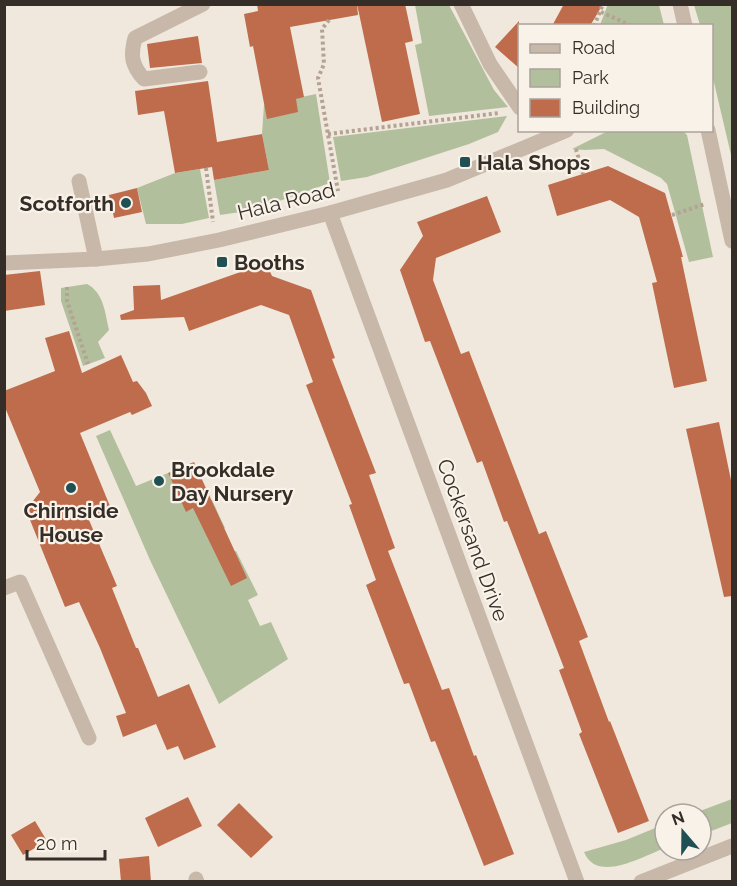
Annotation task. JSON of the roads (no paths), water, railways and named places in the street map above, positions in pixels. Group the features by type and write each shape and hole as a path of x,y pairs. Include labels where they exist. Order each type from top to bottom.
{"street":[{"path":"200,72 144,79 135,69 131,52 135,38 203,4"},
{"path":"461,4 490,64 518,106"},
{"path":"680,4 685,24"},
{"path":"708,132 723,199 730,219 732,241"},
{"name":"Hala Road","path":"4,263 148,254 213,241 336,211 447,180 539,136 570,136"},
{"path":"79,181 96,259"},
{"name":"Cockersand Drive","path":"336,211 577,882"},
{"path":"4,588 20,582 89,738"},
{"path":"640,882 732,846"}],"place":[{"name":"Hala Shops","path":"465,162"},
{"name":"Scotforth","path":"126,203"},
{"name":"Booths","path":"222,262"},
{"name":"Brookdale Day Nursery","path":"159,481"},
{"name":"Chirnside House","path":"71,488"}]}
